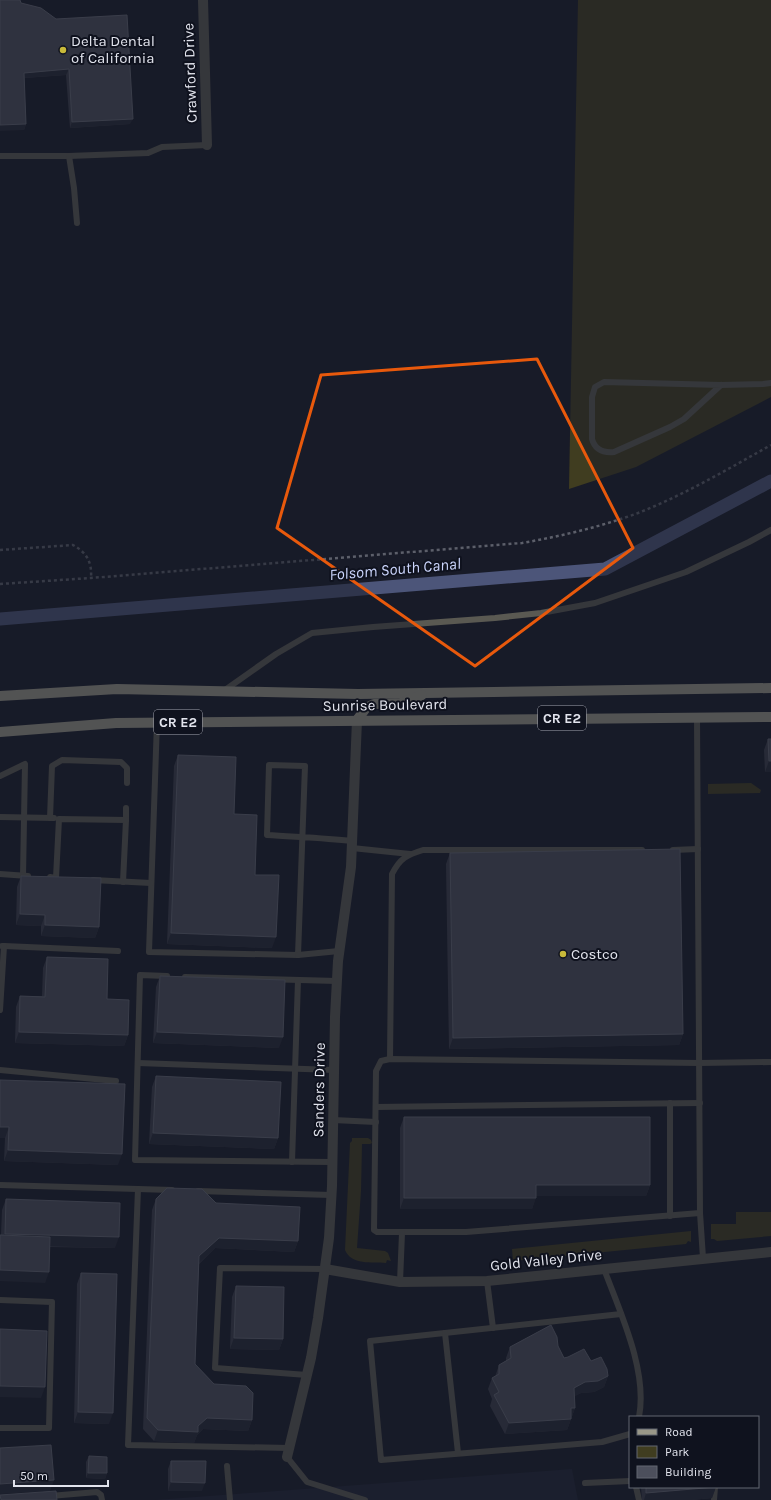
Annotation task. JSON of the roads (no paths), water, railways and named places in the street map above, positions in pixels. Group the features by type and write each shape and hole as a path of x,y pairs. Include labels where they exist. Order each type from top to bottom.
{"main road":[{"name":"Sunrise Boulevard","path":"0,696 117,689 358,694 771,688"},
{"path":"357,720 366,708 374,704 401,703 428,693"},
{"name":"Sunrise Boulevard","path":"0,732 116,723 157,722 771,717"}],"street":[{"name":"Crawford Drive","path":"202,0 207,145"},
{"name":"Sanders Drive","path":"288,1452 307,1375 318,1318 325,1269 331,1195 337,981 339,951 351,867 357,720"},
{"name":"Gold Valley Drive","path":"325,1269 400,1282 487,1281 771,1252"}],"lane":[{"path":"0,156 69,156 148,153 162,147 207,145"},
{"path":"69,156 77,223"},
{"path":"720,385 684,419 670,427 614,452 603,452 594,445 592,439 592,397 595,387 599,384 608,381 720,385 771,383"},
{"path":"224,691 276,654 312,633 502,618 541,613 595,603 686,572 771,530"},
{"path":"697,717 700,1213 702,1258"},
{"path":"157,722 149,952 298,955 339,951"},
{"path":"50,818 52,766 62,760 121,762 127,768 127,783"},
{"path":"0,776 25,764 23,876"},
{"path":"298,955 303,837 305,766 269,765 267,835 303,837 410,854"},
{"path":"123,882 126,808"},
{"path":"0,817 126,820"},
{"path":"56,878 59,818"},
{"path":"390,1059 392,874 397,864 410,854 423,850 651,850"},
{"path":"666,850 698,850"},
{"path":"0,874 63,879"},
{"path":"86,880 151,883"},
{"path":"0,1010 2,946 118,951"},
{"path":"172,976 140,975 135,1160 332,1162"},
{"path":"180,976 337,981"},
{"path":"292,1162 298,980"},
{"path":"700,1213 466,1232 380,1233 374,1230 376,1071 381,1061 390,1059 699,1063 771,1062"},
{"path":"138,1063 334,1070"},
{"path":"0,1070 116,1081"},
{"path":"670,1103 670,1216"},
{"path":"376,1108 700,1103"},
{"path":"333,1120 376,1122"},
{"path":"0,1185 176,1190"},
{"path":"138,1189 128,1445 288,1452 307,1482 365,1500"},
{"path":"192,1191 331,1195"},
{"path":"400,1282 402,1233"},
{"path":"307,1375 215,1368 220,1268 325,1269"},
{"path":"604,1268 638,1365 641,1406 639,1416"},
{"path":"487,1281 493,1328"},
{"path":"0,1300 52,1302 49,1428 0,1428"},
{"path":"621,1314 370,1341 381,1460 602,1442 629,1434"},
{"path":"445,1333 458,1453"},
{"path":"227,1466 230,1500"},
{"path":"585,1483 629,1481"},
{"path":"636,1488 638,1500"},
{"path":"714,1500 715,1488"},
{"path":"43,1497 97,1492 100,1494 102,1500"},
{"path":"338,1500 339,1492"}],"waterway":[{"name":"Folsom South Canal","path":"0,619 605,569 771,481"}],"place":[{"name":"Delta Dental of California","path":"63,50"},
{"name":"Costco","path":"563,954"}]}
